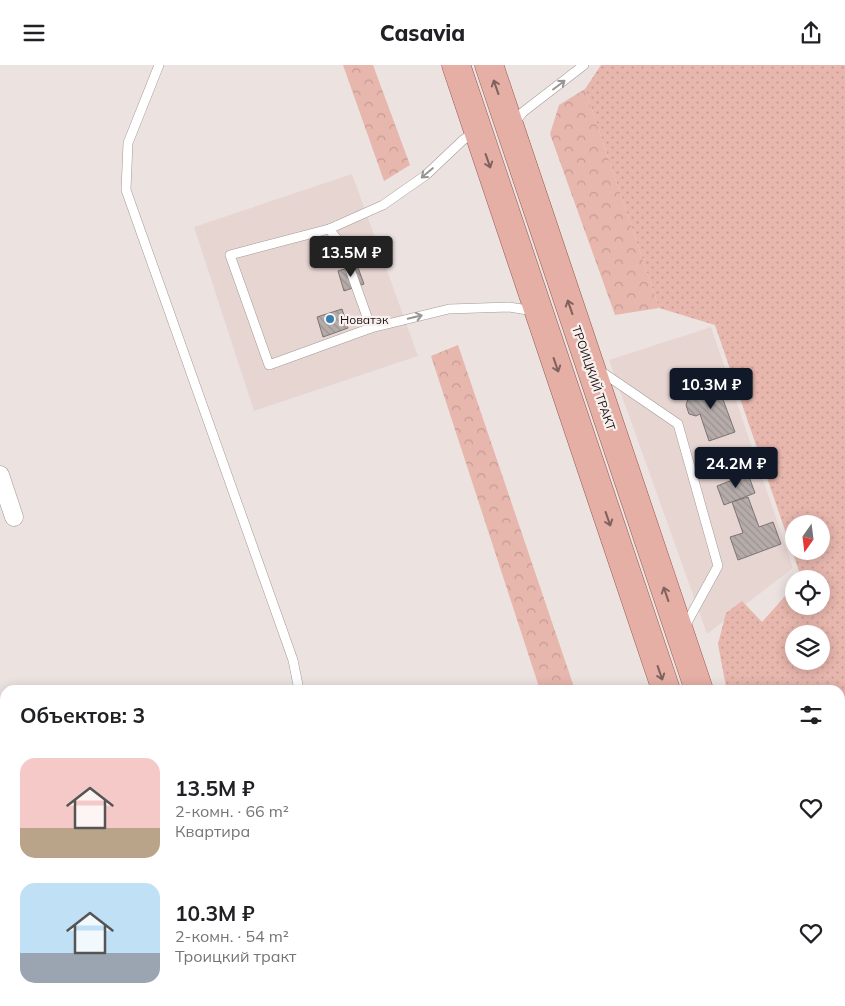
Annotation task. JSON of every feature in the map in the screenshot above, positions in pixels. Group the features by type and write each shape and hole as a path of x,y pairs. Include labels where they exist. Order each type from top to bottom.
{"main road":[{"path":"456,65 664,685"},
{"name":"ТРОИЦКИЙ ТРАКТ","path":"489,65 697,685"}],"street":[{"path":"0,475 14,517"}],"lane":[{"path":"159,65 128,143 126,190 293,660 298,685"},
{"path":"510,129 523,112 584,65"},
{"path":"478,130 463,140 426,175 383,205 329,229 230,255 269,365 371,328 449,309 509,307 538,311"},
{"path":"329,229 340,244 371,328"},
{"path":"589,364 678,424 718,566 680,635"}],"shaded area":[{"path":"352,174 418,356 254,411 194,227"},
{"path":"711,327 785,544 785,560 790,560 793,568 785,570 785,574 707,634 609,360"}],"green space":[{"path":"343,65 373,65 410,165 384,181"},
{"path":"601,65 845,65 845,685 726,685 718,644 726,613 742,601 762,622 785,596 785,615 830,615 830,570 799,570 795,560 830,560 830,515 785,515 785,530 715,325 659,308 585,89"},
{"path":"585,89 659,308 615,315 550,134 559,105"},
{"path":"458,345 573,685 538,685 431,356"}],"building":[{"path":"357,265 364,284 344,291 338,271"},
{"path":"342,309 348,328 323,337 317,317"},
{"path":"715,378 735,432 709,441 700,414 696,416 689,414 686,405 688,399 693,396 690,388"},
{"path":"748,474 755,493 724,505 717,486"},
{"path":"748,497 759,527 773,522 781,544 738,560 730,537 743,533 732,502"}],"place":[{"name":"Новатэк","path":"330,319"}]}
